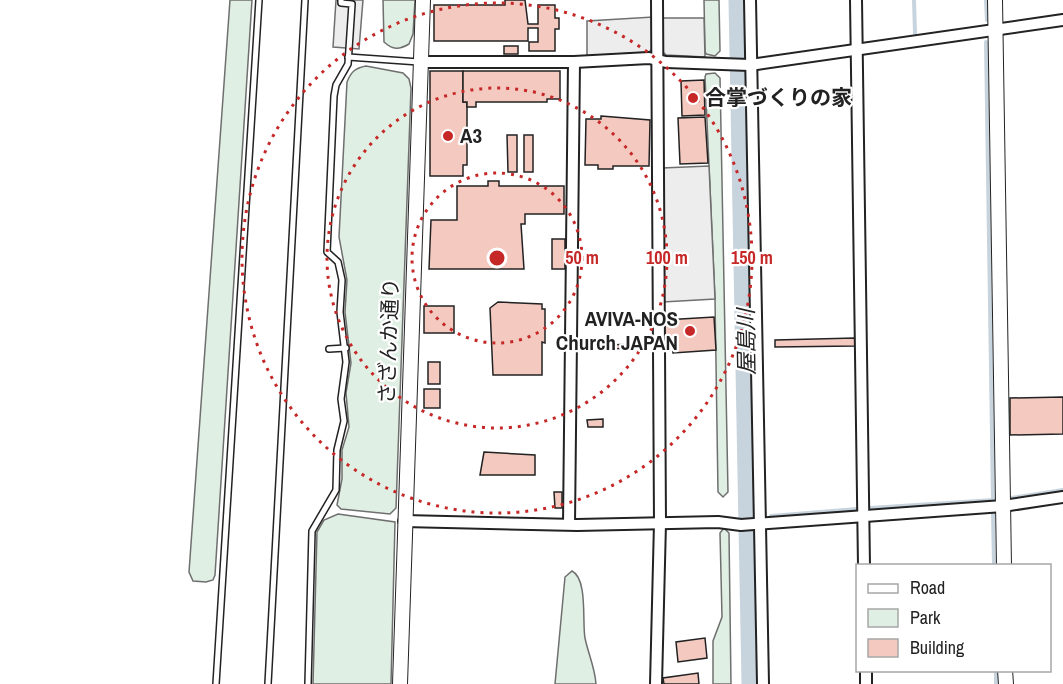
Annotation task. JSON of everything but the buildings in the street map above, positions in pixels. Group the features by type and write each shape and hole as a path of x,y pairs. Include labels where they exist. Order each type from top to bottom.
{"street":[{"name":"さざんか通り","path":"400,684 423,0"},
{"path":"656,684 660,523 657,0"},
{"path":"750,0 749,65 763,684"},
{"path":"856,0 864,564"},
{"path":"995,0 1004,564"},
{"path":"420,62 574,63 649,58 749,65 1063,20"},
{"path":"569,524 574,63"},
{"path":"404,521 569,524 718,522 741,525 1003,506 1063,496"}],"lane":[{"path":"216,684 260,0"},
{"path":"268,684 305,0"},
{"path":"326,262 334,96 348,57 352,4 341,3 341,0"},
{"path":"348,57 420,62"},
{"path":"308,684 312,531 336,490 337,450 344,421 341,399 346,348 340,312 341,270 338,262 327,252"},
{"path":"328,349 346,348"}],"green space":[{"path":"230,0 252,0 215,575 213,580 206,582 193,581 189,572"},
{"path":"383,0 415,0 413,34 409,44 393,48 384,42"},
{"path":"704,0 719,0 720,51 715,56 706,54 705,51"},
{"path":"366,66 403,73 409,79 411,88 396,508 390,514 341,509 337,505 342,479 342,450 349,427 346,393 351,363 345,312 347,280 339,237 347,82 354,71"},
{"path":"715,73 720,78 728,492 723,497 718,492 715,299 705,77 706,74"},
{"path":"338,514 395,522 391,684 313,684 317,532 324,520"},
{"path":"724,528 729,533 731,684 713,684 713,641 722,617 720,533"},
{"path":"572,571 577,576 582,591 585,638 596,684 555,684 565,577"}],"shaded area":[{"path":"336,0 363,0 359,49 333,47"},
{"path":"653,17 653,48 649,52 587,56 587,21"},
{"path":"661,18 704,18 705,57 666,55 662,51"},
{"path":"709,166 715,299 663,302 662,168"}],"waterway":[{"name":"屋島川","path":"739,0 752,684"},
{"path":"914,0 915,33"},
{"path":"986,0 987,20"},
{"path":"986,42 993,501"},
{"path":"1011,498 1063,490"},
{"path":"870,508 994,500"},
{"path":"771,516 857,509"},
{"path":"993,512 994,564"},
{"name":"屋島川","path":"749,517 756,517"},
{"path":"996,672 996,684"}],"place":[{"name":"合掌づくりの家","path":"693,98"},
{"name":"A3","path":"448,136"},
{"name":"AVIVA-NOS Church JAPAN","path":"690,331"}]}
